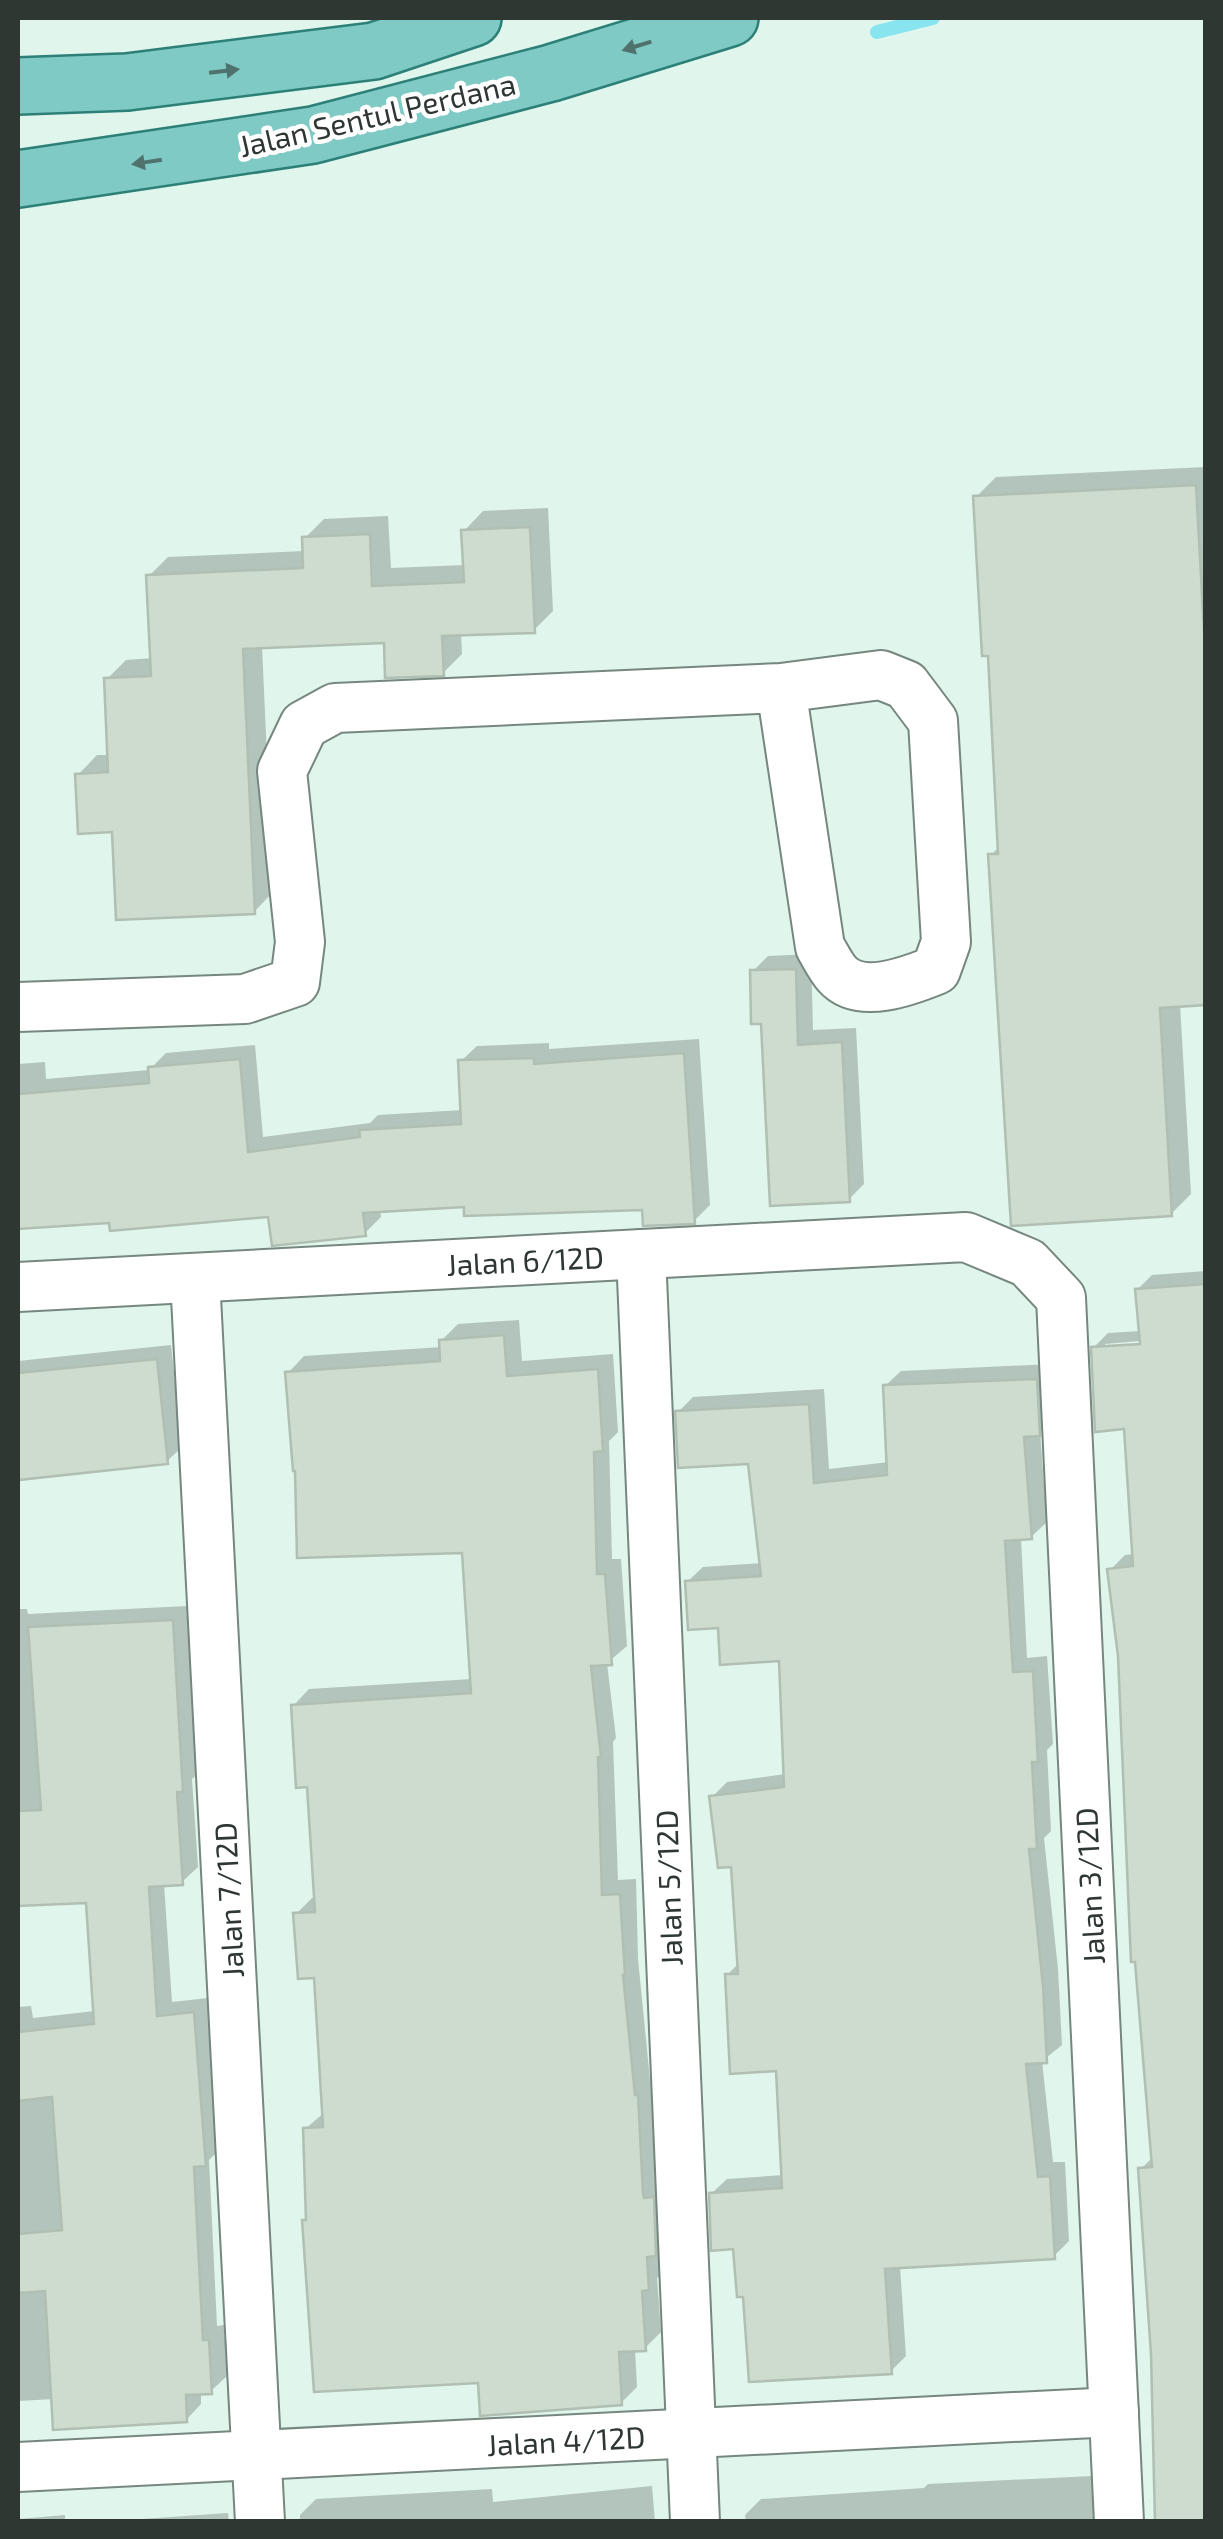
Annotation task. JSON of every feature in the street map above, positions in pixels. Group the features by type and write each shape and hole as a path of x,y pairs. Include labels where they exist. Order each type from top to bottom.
{"main road":[{"name":"Jalan Sentul Perdana","path":"18,86 127,82 473,18"},
{"name":"Jalan Sentul Perdana","path":"18,179 312,136 551,73 730,18"}],"street":[{"path":"18,1007 245,999 295,982 300,942 282,771 304,725 335,708 781,688 881,675 906,685 933,720 946,942 936,970 910,980 859,988 839,977 820,946 781,688"},
{"name":"Jalan 6/12D","path":"18,1287 966,1238 1028,1263"},
{"name":"Jalan 5/12D","path":"641,1254 695,2522"},
{"name":"Jalan 3/12D","path":"1028,1263 1060,1298 1119,2522"},
{"name":"Jalan 7/12D","path":"195,1278 260,2522"},
{"name":"Jalan 4/12D","path":"18,2467 1114,2412"}],"building":[{"path":"1196,485 1206,667 1206,1005 1160,1008 1172,1216 1011,1226 988,854 998,854 988,656 982,656 973,496"},
{"path":"530,527 535,633 442,636 444,676 385,678 384,643 243,649 255,914 116,920 112,832 78,834 75,774 108,772 104,678 151,676 146,575 303,568 302,537 370,534 372,586 464,582 461,530"},
{"path":"796,969 798,1045 842,1042 850,1202 770,1206 761,1024 751,1024 750,970"},
{"path":"684,1053 695,1224 643,1226 642,1210 464,1216 464,1207 363,1213 366,1236 272,1246 268,1217 110,1231 109,1223 18,1229 18,1094 149,1083 148,1067 240,1059 248,1152 360,1137 359,1130 461,1124 458,1060 534,1058 534,1064"},
{"path":"1206,1284 1206,2522 1155,2522 1151,2354 1138,2168 1152,2167 1135,1962 1131,1962 1118,1656 1107,1569 1133,1566 1124,1429 1095,1432 1091,1347 1140,1344 1135,1289"},
{"path":"504,1335 507,1376 598,1369 603,1451 594,1452 597,1574 605,1574 612,1665 591,1666 601,1757 602,1895 620,1894 623,1975 638,2095 643,2193 644,2198 654,2197 656,2256 647,2257 649,2290 642,2291 646,2351 619,2352 622,2405 480,2416 478,2383 314,2392 302,2220 306,2220 303,2128 323,2127 314,1978 298,1979 293,1913 315,1912 307,1787 296,1788 291,1705 471,1693 462,1553 297,1558 295,1471 285,1372 440,1361 439,1340"},
{"path":"157,1359 168,1464 18,1480 18,1373"},
{"path":"1037,1379 1040,1436 1024,1437 1032,1539 1005,1541 1013,1672 1033,1671 1038,1762 1032,1762 1037,1849 1029,1849 1047,2063 1026,2064 1038,2177 1050,2176 1055,2259 885,2269 892,2374 749,2382 743,2297 737,2297 733,2249 711,2251 709,2193 782,2188 776,2071 730,2074 725,1974 738,1974 731,1867 718,1868 709,1796 784,1787 779,1661 720,1665 718,1628 688,1630 685,1581 761,1576 748,1464 678,1468 675,1411 809,1404 814,1483 887,1475 883,1385"},
{"path":"173,1620 183,1792 177,1792 183,1885 149,1887 157,2016 194,2012 206,2166 194,2167 203,2340 209,2340 212,2394 186,2395 187,2422 53,2430 45,2291 18,2293 18,2234 62,2230 52,2097 18,2101 18,2032 94,2024 86,1903 18,1906 18,1811 41,1810 28,1627"}],"waterway":[{"path":"877,32 933,18"}]}
